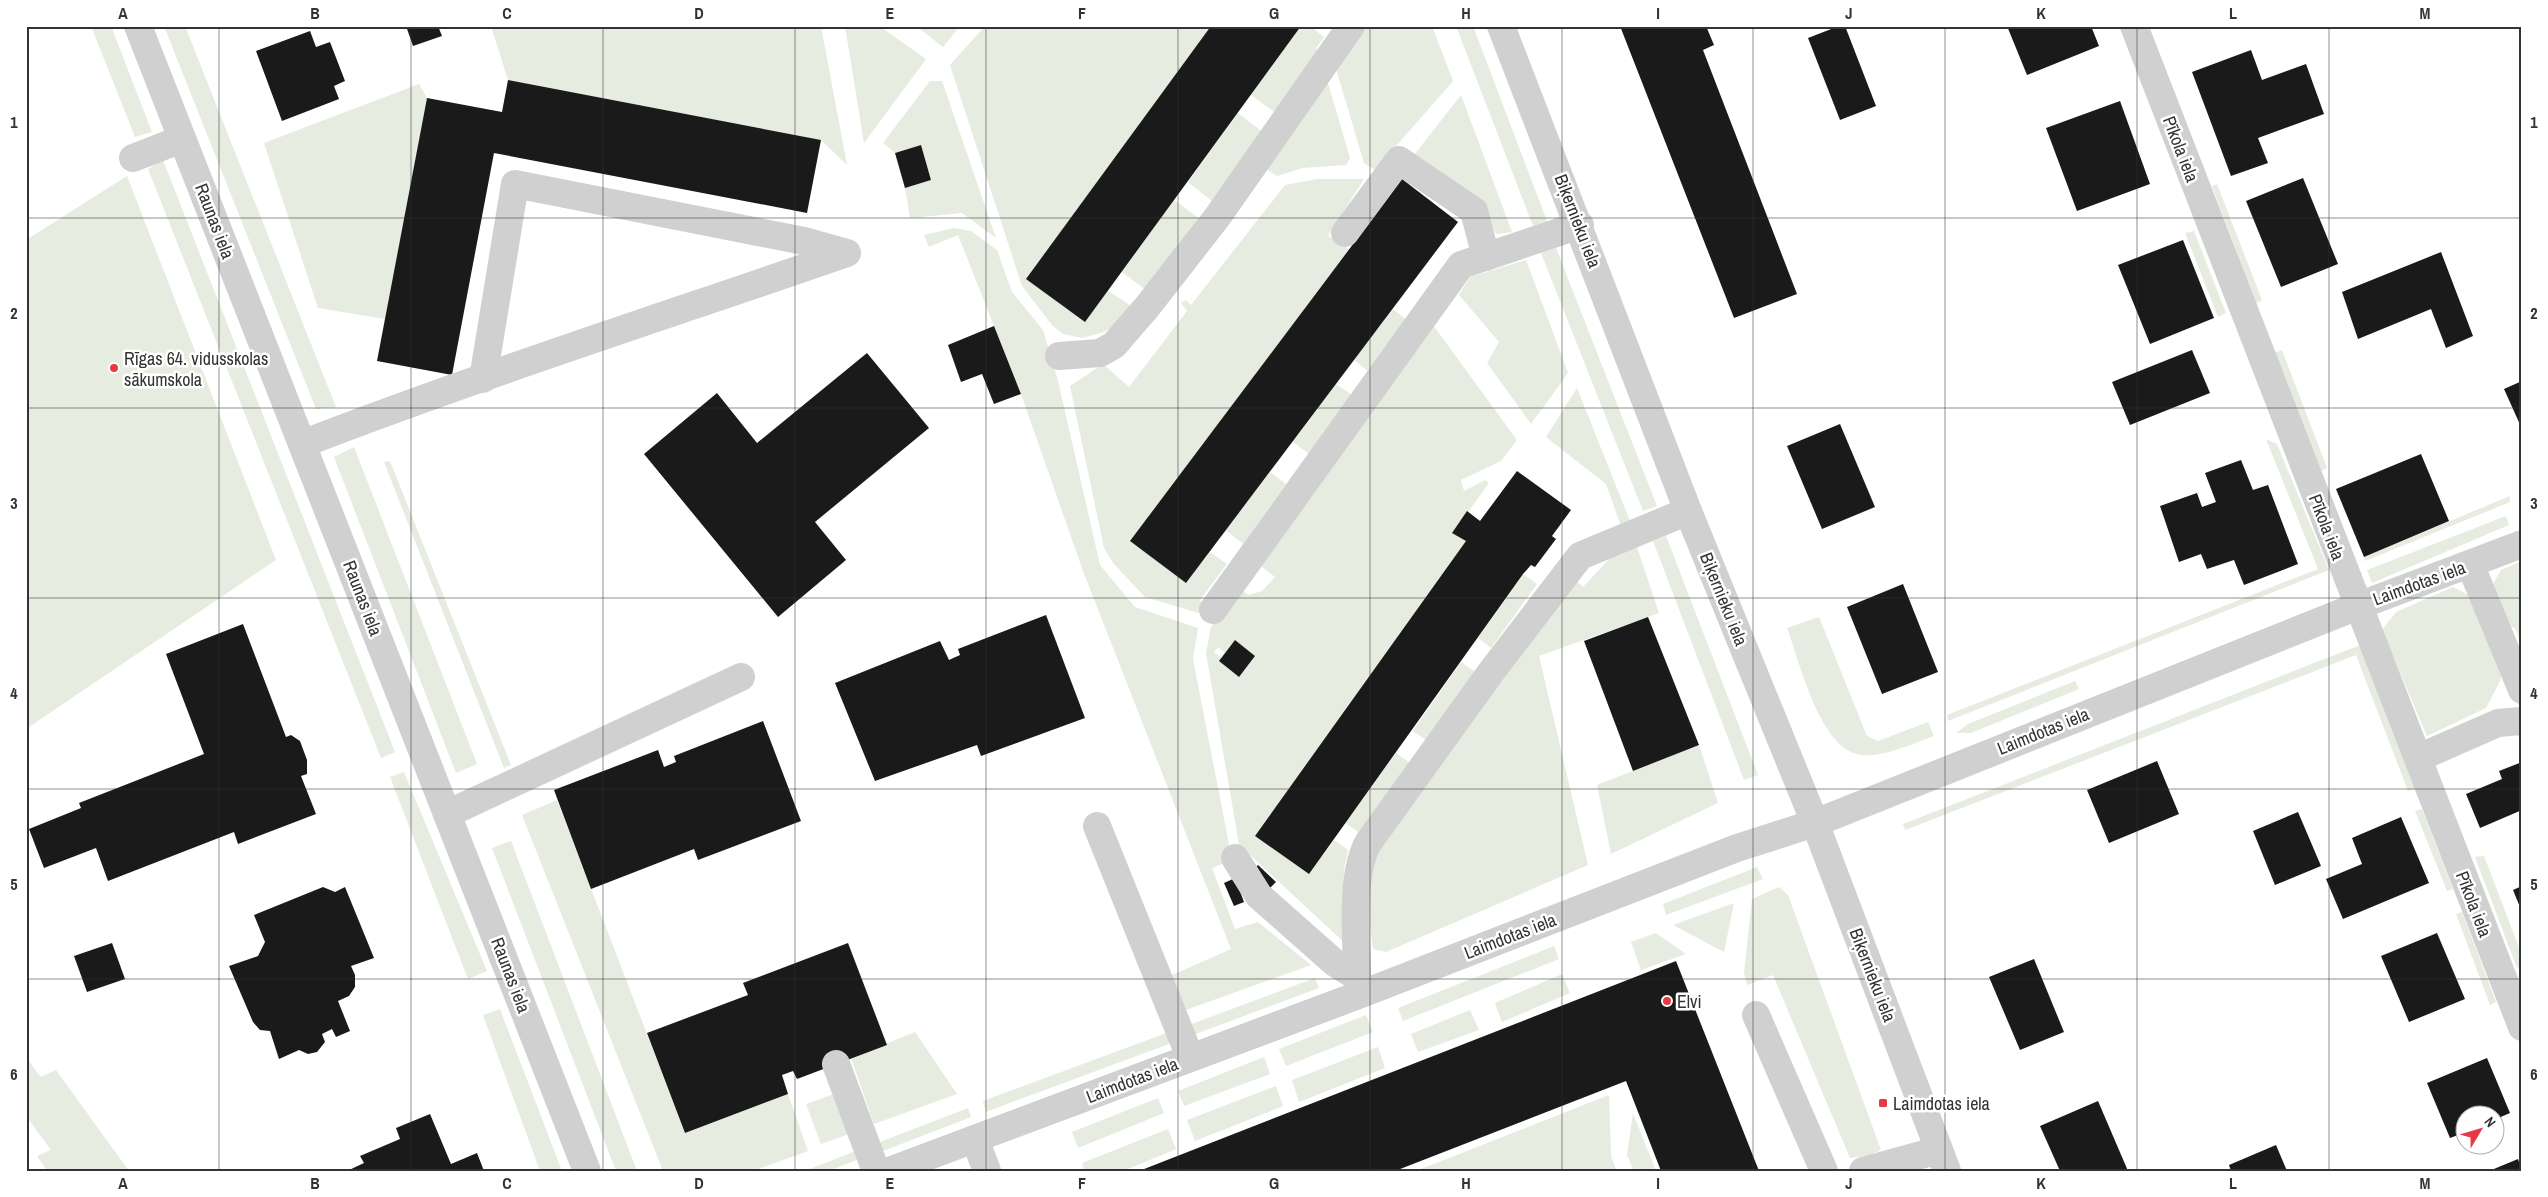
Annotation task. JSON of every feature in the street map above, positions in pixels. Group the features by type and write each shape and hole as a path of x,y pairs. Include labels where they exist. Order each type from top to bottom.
{"street":[{"name":"Raunas iela","path":"138,26 587,1171"},
{"path":"1059,356 1100,353 1114,346 1218,216 1351,26"},
{"name":"Biķernieku iela","path":"1501,26 1580,226 1688,511 1815,823 1943,1160"},
{"name":"Pīkola iela","path":"2134,26 2522,1027"},
{"path":"133,158 182,139"},
{"path":"1345,233 1398,160 1474,211 1486,256"},
{"path":"302,444 847,253 804,240 515,184 483,379"},
{"path":"1213,610 1461,265 1580,226"},
{"path":"1360,985 1357,876 1363,852 1368,843 1491,672 1580,556 1688,511"},
{"name":"Laimdotas iela","path":"889,1171 1190,1058 1360,985 1720,855 1815,823 2358,606 2522,544"},
{"path":"2470,564 2522,690"},
{"path":"448,814 741,677"},
{"path":"2418,758 2498,723 2522,721"},
{"path":"1097,826 1190,1058"},
{"path":"1235,858 1260,896 1360,985"},
{"path":"1756,1015 1818,1169"},
{"path":"836,1064 876,1171"},
{"path":"975,1140 987,1171"},
{"path":"1863,1171 1943,1160"}],"shaded area":[{"path":"91,26 111,26 152,132 135,137"},
{"path":"164,26 185,26 336,407 316,409"},
{"path":"491,26 821,26 847,165 821,140 508,80"},
{"path":"845,26 879,26 926,59 864,143"},
{"path":"916,26 960,26 943,47"},
{"path":"985,26 1211,26 1108,291 1133,307 1121,321 1104,332 1082,338 1063,334 1052,325 1022,286 950,65"},
{"path":"1301,26 1310,26 1324,37 1316,48 1322,53 1277,114 1251,95"},
{"path":"1370,26 1432,26 1453,81 1375,170 1364,163 1334,62 1359,31"},
{"path":"1456,26 1473,26 1547,221 1533,226"},
{"path":"1325,73 1350,158 1346,165 1303,168 1277,176 1260,165"},
{"path":"930,81 942,81 996,238 962,213 910,218 905,188 931,180 921,145 895,153 883,143"},
{"path":"419,84 427,98 385,319 318,308 264,143"},
{"path":"1461,95 1512,232 1496,234 1481,204 1411,159"},
{"path":"1238,113 1264,133 1213,202 1188,182"},
{"path":"163,160 395,752 381,758 148,169"},
{"name":"Rīgas 64. vidusskolas sākumskola","path":"127,176 276,560 26,729 26,240"},
{"path":"1317,179 1364,179 1328,236 1349,249 1131,541 1186,583 1210,552 1227,564 1200,600 1207,606 1202,614 1145,597 1113,563 1104,548 1070,386 1103,364 1129,387 1187,311 1181,303 1186,300 1191,305 1285,185"},
{"path":"2217,184 2262,300 2256,303 2212,186"},
{"path":"1174,200 1200,219 1146,290 1122,272"},
{"path":"954,228 971,231 997,250 1012,292 1043,330 1058,381 1100,565 1135,607 1198,628 1193,659 1232,860 1212,868 1235,929 1258,922 1311,965 1183,1011 1170,976 1231,949 1083,571 1021,394 958,235 929,247 924,235"},
{"path":"2194,231 2226,313 2218,317 2185,233"},
{"path":"1556,248 1657,506 1643,511 1541,253"},
{"path":"1526,260 1568,373 1531,424 1487,363 1499,342 1459,295 1470,277"},
{"path":"1393,309 1408,321 1370,373 1354,360"},
{"path":"1433,325 1517,440 1501,461 1461,480 1464,491 1485,480 1489,483 1453,533 1466,541 1255,836 1309,874 1334,840 1348,850 1344,868 1348,946 1248,853 1241,856 1206,653 1211,627 1219,615 1224,618 1243,591 1249,595 1262,591 1275,577 1261,566","holes":["1235,640 1255,656 1239,677 1219,661 1222,658 1214,652 1218,647 1225,653"]},
{"path":"2282,350 2327,468 2320,472 2274,353"},
{"path":"1336,384 1352,395 1309,454 1293,442"},
{"path":"1577,388 1632,526 1622,529 1606,484 1546,437"},
{"path":"2266,439 2277,444 2329,570 1948,721 1947,715 2318,569"},
{"path":"354,447 477,764 456,773 334,457"},
{"path":"390,461 511,765 504,768 384,462"},
{"path":"1270,472 1286,484 1243,544 1226,530"},
{"path":"2510,496 2510,502 2365,561 2364,557"},
{"path":"2506,516 2509,525 2372,583 2367,570"},
{"path":"1666,536 1758,775 1744,780 1653,541"},
{"path":"1637,547 1659,613 1539,656 1588,865 1386,952 1373,949 1369,907 1370,879 1372,865 1383,839 1576,580 1583,587 1613,555"},
{"path":"2522,561 2522,645 2515,628 2507,626 2492,586 2501,570"},
{"path":"1523,574 1537,584 1491,648 1478,638"},
{"path":"2453,587 2476,599 2502,660 2501,679 2486,708 2427,736 2382,630 2396,612"},
{"path":"1819,617 1867,736 1878,741 1928,722 1934,736 1886,753 1866,755 1857,754 1844,747 1832,735 1821,719 1812,700 1787,628"},
{"path":"2360,645 2415,789 2408,791 2356,655 1905,830 1903,824"},
{"path":"1461,662 1475,672 1426,740 1413,731"},
{"path":"2075,681 2079,689 1971,733 1956,733 1968,724"},
{"path":"1699,745 1718,803 1611,854 1597,785"},
{"path":"1396,753 1410,763 1360,833 1345,823"},
{"path":"404,772 487,971 468,979 390,777"},
{"path":"557,800 685,1133 788,1094 808,1151 753,1171 663,1171 522,815"},
{"path":"2422,809 2453,889 2447,891 2415,811"},
{"path":"511,841 637,1171 616,1171 492,848"},
{"path":"2484,856 2522,955 2522,966 2517,968 2475,857"},
{"path":"1757,867 1763,879 1666,915 1663,904"},
{"path":"1779,887 1788,895 1881,1150 1867,1156 1850,1158 1773,975 1747,985 1744,973 1752,899"},
{"path":"1734,903 1724,952 1673,925"},
{"path":"2462,912 2496,1002 2490,1005 2456,914"},
{"path":"1656,933 1686,954 1641,970 1631,942"},
{"path":"1554,946 1559,959 1403,1021 1398,1008"},
{"path":"1562,974 1570,993 1502,1022 1495,1003"},
{"path":"1315,978 1319,988 1193,1035 1189,1025"},
{"path":"500,1009 562,1171 540,1171 483,1015"},
{"path":"1470,1010 1479,1030 1418,1052 1411,1034"},
{"path":"1366,1015 1373,1032 1286,1066 1279,1049"},
{"path":"915,1032 957,1094 874,1124 851,1058"},
{"path":"1169,1032 1174,1042 986,1112 983,1101"},
{"path":"1378,1047 1385,1068 1299,1102 1292,1080"},
{"path":"1264,1057 1270,1074 1184,1106 1178,1091"},
{"path":"26,1058 41,1077 56,1070 129,1171 47,1171 37,1156 51,1150 26,1116"},
{"path":"1276,1086 1283,1106 1195,1141 1187,1120"},
{"path":"837,1093 852,1133 821,1144 806,1104"},
{"path":"1609,1095 1611,1156 1617,1171 1416,1171"},
{"path":"1158,1098 1164,1113 1078,1148 1072,1132"},
{"path":"968,1108 971,1117 878,1153 875,1144"},
{"path":"1633,1113 1656,1171 1634,1171 1627,1155"},
{"path":"1168,1129 1176,1149 1123,1171 1084,1171 1082,1163"},
{"path":"856,1151 859,1159 828,1171 804,1171"}],"building":[{"path":"406,26 438,26 442,36 413,46"},
{"path":"1211,26 1301,26 1085,322 1026,279"},
{"path":"1620,26 1706,26 1714,45 1703,50 1797,294 1734,318"},
{"path":"1839,26 1845,26 1876,106 1840,120 1808,38"},
{"path":"2007,26 2091,26 2099,46 2027,75"},
{"path":"310,31 316,47 330,42 345,81 334,86 339,99 282,121 256,51"},
{"path":"2251,50 2262,80 2306,64 2324,114 2258,138 2268,163 2231,176 2192,72"},
{"path":"508,80 821,140 807,213 494,153 452,375 377,361 427,98 502,112"},
{"path":"2120,101 2150,184 2077,211 2046,128"},
{"path":"921,145 931,180 905,188 895,153"},
{"path":"2303,178 2338,264 2281,287 2246,201"},
{"path":"1402,179 1458,222 1186,583 1130,541"},
{"path":"2183,240 2214,318 2150,344 2118,265"},
{"path":"2441,252 2473,336 2446,348 2431,309 2358,339 2342,292"},
{"path":"994,326 1021,394 994,404 982,374 961,382 948,345"},
{"path":"2192,350 2210,393 2130,425 2112,382"},
{"path":"867,353 929,428 815,522 846,560 778,617 644,454 717,393 757,443"},
{"path":"2522,381 2522,429 2504,389"},
{"path":"1840,424 1875,507 1822,529 1787,446"},
{"path":"2421,454 2449,521 2364,557 2336,489"},
{"path":"2241,460 2253,490 2268,485 2298,564 2244,585 2234,560 2207,569 2201,554 2179,562 2160,506 2197,493 2202,507 2216,502 2205,473"},
{"path":"1517,471 1571,510 1552,536 1556,539 1535,567 1531,565 1523,574 1309,874 1255,836 1466,541 1452,533 1467,511 1480,521"},
{"path":"1903,584 1938,672 1882,694 1847,607"},
{"path":"1046,615 1085,718 981,756 977,745 875,781 835,683 940,641 949,660 960,655 958,649"},
{"path":"1648,617 1699,745 1633,771 1584,641"},
{"path":"243,624 286,737 291,735 300,741 307,760 307,774 301,776 316,814 238,844 234,832 108,881 96,848 44,868 29,829 81,808 79,803 204,754 166,654"},
{"path":"1235,640 1255,656 1239,677 1219,661"},
{"path":"763,721 801,821 698,860 694,849 591,889 554,790 658,750 664,767 676,762 674,756"},
{"path":"2157,761 2179,814 2109,843 2087,790"},
{"path":"2522,762 2522,810 2480,828 2466,794 2502,779 2499,771"},
{"path":"2298,812 2321,866 2275,885 2253,831"},
{"path":"2401,817 2429,883 2343,919 2326,879 2362,864 2352,838"},
{"path":"1258,865 1276,882 1268,890 1250,873"},
{"path":"1235,878 1244,902 1234,906 1224,883"},
{"path":"2522,886 2522,912 2513,890"},
{"path":"323,887 335,892 345,887 374,958 351,966 355,975 355,987 349,996 338,1001 350,1031 336,1037 332,1029 322,1034 325,1042 317,1052 308,1054 299,1050 279,1059 270,1031 260,1030 253,1022 229,966 258,956 265,942 254,915"},
{"path":"2437,933 2465,999 2409,1022 2381,956"},
{"path":"112,943 125,979 87,992 74,956"},
{"path":"848,943 887,1045 797,1079 793,1071 782,1075 788,1094 685,1133 647,1033 748,995 743,983"},
{"path":"2034,959 2064,1032 2020,1050 1989,977"},
{"path":"1676,961 1759,1171 1661,1171 1626,1081 1395,1171 1139,1171"},
{"path":"2487,1058 2510,1113 2506,1115 2506,1104 2456,1104 2456,1136 2450,1138 2427,1083"},
{"path":"2098,1101 2128,1171 2060,1171 2040,1126"},
{"path":"430,1114 451,1164 477,1153 484,1171 347,1171 364,1163 360,1156 400,1139 396,1128"},
{"path":"2276,1145 2287,1171 2231,1171 2229,1165"},
{"path":"2518,1159 2522,1171 2489,1171"}],"place":[{"name":"Rīgas 64. vidusskolas sākumskola","path":"114,368"},
{"name":"Elvi","path":"1667,1001"},
{"name":"Laimdotas iela","path":"1883,1103"}]}
